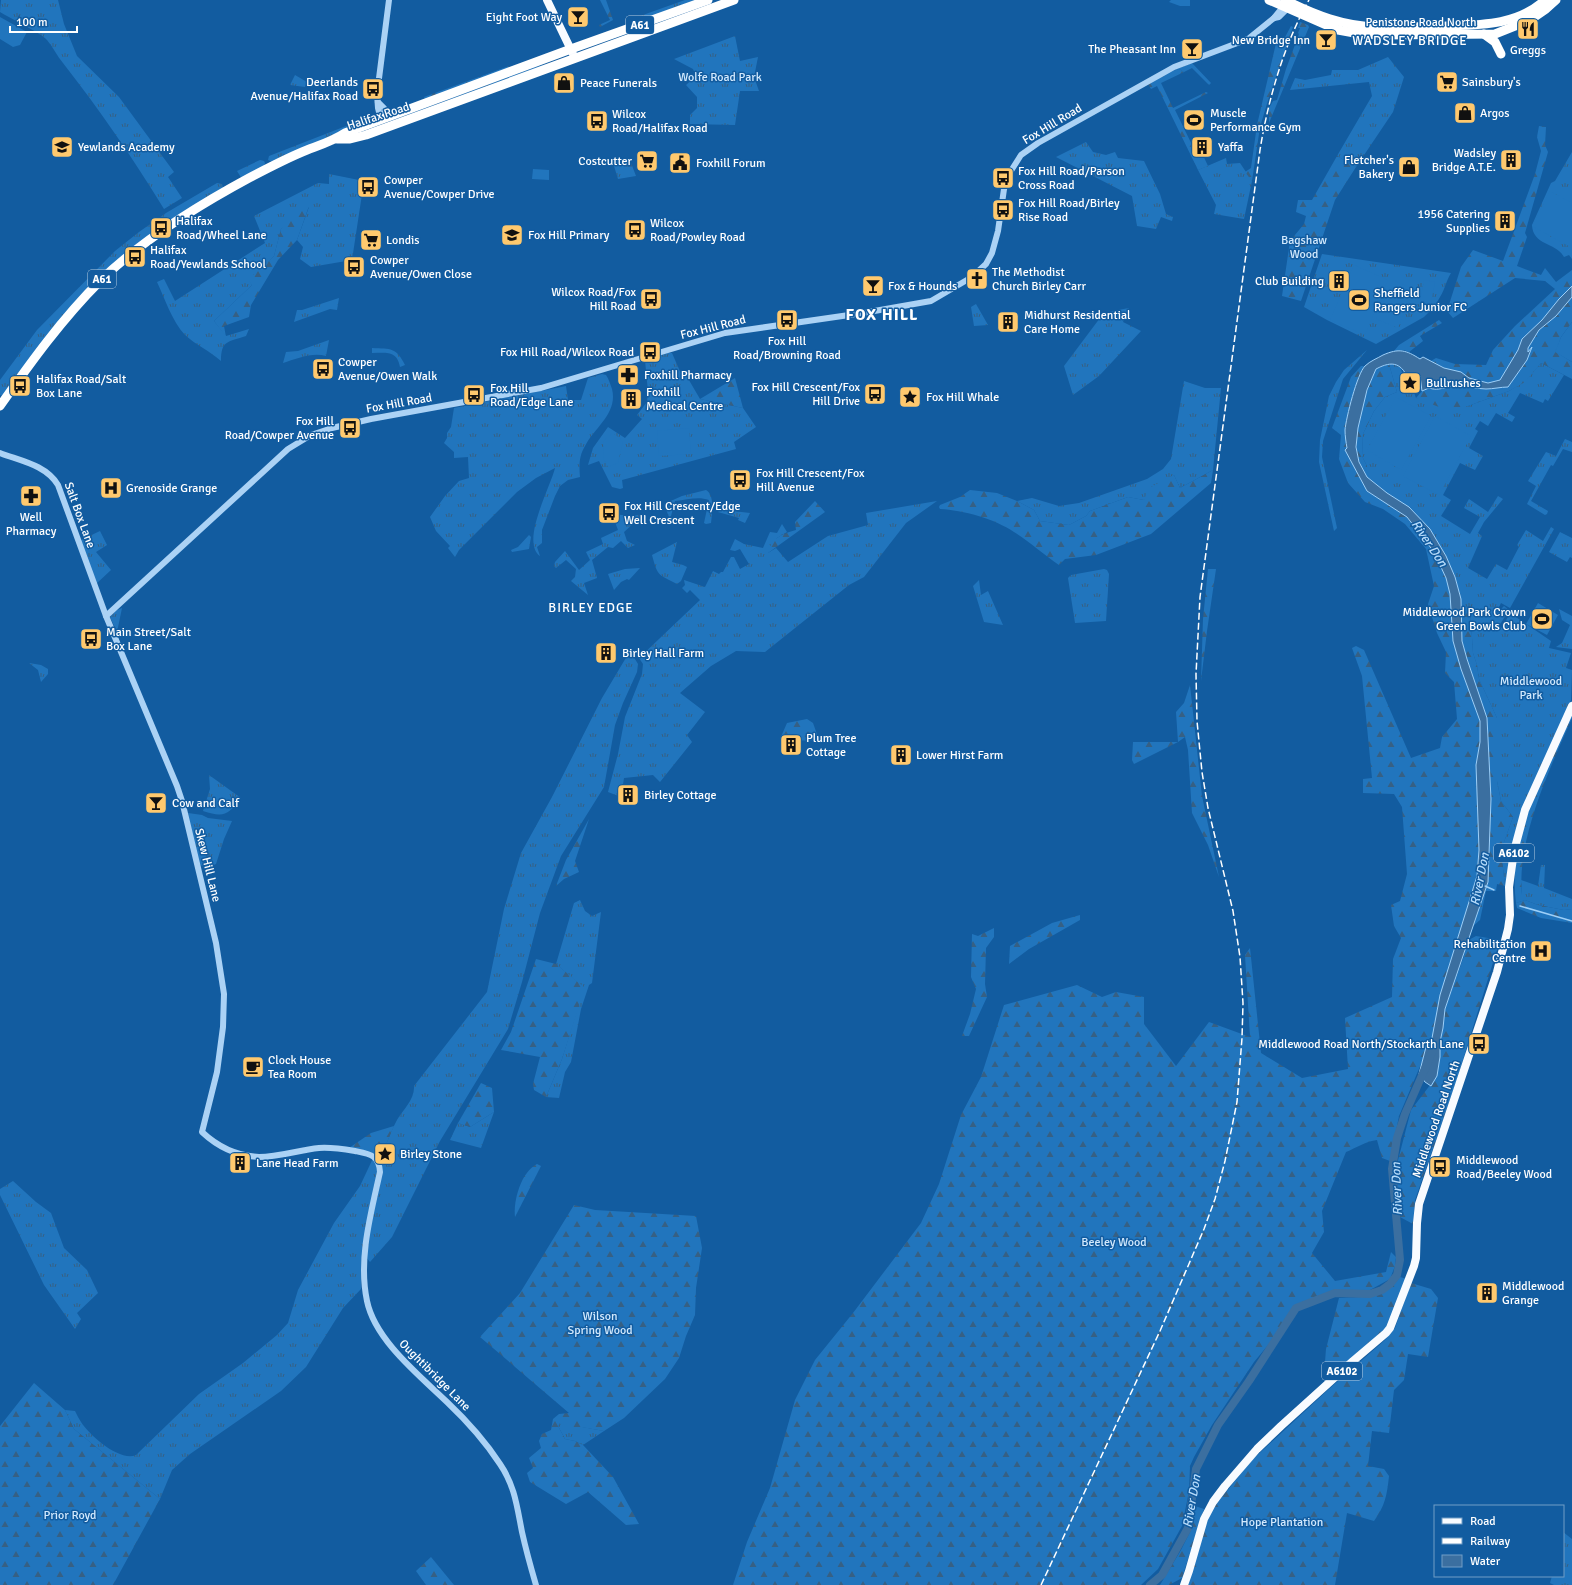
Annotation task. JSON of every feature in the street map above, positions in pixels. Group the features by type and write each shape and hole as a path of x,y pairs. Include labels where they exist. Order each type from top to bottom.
{"highway":[{"name":"Halifax Road","path":"385,122 571,49 708,0"},
{"name":"Halifax Road","path":"0,406 35,356 100,281 128,256 178,221 242,182 291,157 335,140 345,133 385,122 574,59 734,0"},
{"path":"1269,0 1286,4"},
{"name":"Penistone Road North","path":"1352,29 1377,27 1449,26 1501,28 1545,0"},
{"name":"Penistone Road North","path":"1286,4 1352,29 1380,35 1484,34 1501,28 1525,23 1556,0"},
{"path":"1484,34 1493,40 1501,54"}],"main road":[{"path":"547,0 571,49 574,59"},
{"name":"Middlewood Road North","path":"1184,1585 1200,1530 1209,1510 1219,1494 1257,1449 1353,1361 1386,1333 1394,1320 1416,1258 1419,1204 1489,998 1505,943 1510,915 1510,881 1518,831 1529,799 1572,706"}],"street":[{"path":"385,122 384,108 378,102 377,90 389,0"},
{"name":"Fox Hill Road","path":"106,616 288,449 300,441 321,431 371,419 541,388 725,332 870,312 925,303 936,299 972,277 989,259 998,231 1007,180 1013,166 1021,155 1044,139 1174,67 1248,38 1274,18 1286,4"},
{"name":"Salt Box Lane","path":"0,454 36,466 45,471 54,479 64,498 106,616"},
{"name":"Skew Hill Lane","path":"106,616 177,786 206,900 220,964 224,994 223,1027 217,1072 202,1132 218,1145 236,1153 246,1155"},
{"name":"Oughtibridge Lane","path":"246,1155 260,1157 327,1148 366,1153 376,1158 380,1165 380,1172 367,1236 365,1275 367,1302 371,1314 377,1326 398,1355 468,1423 501,1464 513,1488 526,1552 536,1585"}],"green space":[{"path":"1,0 58,0 64,24 77,56 119,97 174,172 168,177 182,198 164,209 115,134 47,40 0,12"},
{"path":"600,0 606,0 613,20 600,27 599,25 610,20"},
{"path":"685,0 700,0 630,24 629,20"},
{"path":"1171,0 1190,0 1190,6 1180,6 1169,2"},
{"path":"0,17 27,32 20,45 13,47 0,39"},
{"path":"1300,22 1308,25 1309,27 1269,123 1269,108 1273,101 1277,100 1286,69 1299,34 1300,28 1298,28"},
{"path":"1291,26 1293,27 1260,127 1252,181 1245,172 1251,168 1257,125 1277,39 1283,41"},
{"name":"Wolfe Road Park","path":"735,36 740,61 758,57 754,77 759,91 740,91 735,125 690,124 690,115 697,108 697,97 686,85 696,76 693,69 674,59"},
{"path":"1388,57 1404,77 1393,112 1356,167 1337,156 1372,96 1369,82 1290,90 1295,78 1305,80 1331,75 1332,70 1358,70"},
{"path":"1192,63 1211,83 1209,85 1192,68 1184,72 1179,69 1167,73"},
{"path":"547,64 391,121 390,121 536,67"},
{"path":"509,66 510,70 426,101 424,97"},
{"path":"1179,69 1184,72 1161,83 1173,108 1206,92 1208,93 1175,110 1196,153 1201,151 1208,166 1198,170 1157,86 1151,89 1148,84 1167,73"},
{"path":"295,75 307,82 305,87 290,85"},
{"path":"370,113 371,117 369,120 273,162 268,160 269,156 364,119"},
{"path":"1539,126 1546,127 1545,145 1548,152 1525,233 1527,237 1517,266 1541,275 1545,268 1556,282 1572,270 1572,322 1561,337 1556,352 1572,362 1572,379 1541,363 1525,382 1509,391 1468,406 1444,409 1416,398 1422,391 1429,388 1435,390 1431,361 1436,358 1455,364 1486,365 1493,350 1515,326 1555,289 1545,281 1515,278 1453,318 1447,311 1461,267 1473,250 1503,261 1535,174 1541,151 1537,137"},
{"path":"1086,142 1093,152 1106,155 1115,152 1118,158 1144,161 1160,194 1166,214 1173,217 1172,221 1161,217 1156,229 1137,226 1132,196 1056,157"},
{"path":"1572,152 1572,259 1569,255 1564,257 1556,249 1536,237 1533,232 1532,225 1551,183 1555,181"},
{"name":"Bagshaw Wood","path":"1337,156 1356,167 1335,200 1301,301 1282,296 1290,241 1304,224 1306,216 1296,212 1298,200 1312,200"},
{"path":"1226,158 1227,164 1240,163 1252,181 1244,219 1214,214 1216,205 1198,170"},
{"path":"260,160 264,161 264,166 242,179 237,171"},
{"path":"623,160 624,165 631,163 636,176 618,179 614,166 617,162"},
{"path":"533,169 549,170 549,180 532,179"},
{"path":"329,174 364,181 352,260 311,267 300,259 303,247 297,240 309,207 281,229 274,256 249,280 252,285 214,321 226,336 249,329 246,336 230,341 224,345 221,354 221,361 185,335 173,317 157,282 164,279 175,301 265,243 254,216 318,183 329,184"},
{"path":"217,183 222,184 223,188 132,249 3,396 0,395 0,380 37,330 115,251 166,213"},
{"path":"1550,191 1572,203 1572,248 1532,226"},
{"path":"301,206 309,206 297,240 278,260 251,305 249,317 224,326 226,337 214,321 252,285 248,280 274,256 281,229"},
{"path":"1322,254 1451,273 1438,300 1433,308 1424,317 1376,344 1304,307"},
{"name":"Sheffield Rangers Junior FC","path":"1354,265 1388,280 1365,335 1330,320"},
{"path":"1393,280 1414,289 1398,328 1376,319"},
{"path":"1424,280 1435,282 1431,303 1420,301"},
{"path":"339,298 337,310 330,309 294,322 297,310 302,310"},
{"path":"976,304 988,325 974,326 971,307"},
{"path":"1129,308 1123,322 1141,331 1099,376 1073,395 1064,366 1103,314"},
{"path":"1439,320 1442,323 1420,336 1423,341 1409,352 1404,350 1394,351 1399,345"},
{"path":"1572,322 1572,362 1555,352 1561,337"},
{"path":"329,340 326,356 310,355 283,363 286,352 298,351"},
{"path":"372,348 388,349 396,352 405,365 400,367 399,362 394,355 372,353"},
{"path":"1367,350 1343,379 1323,441 1322,457 1337,528 1334,531 1319,462 1320,440 1329,396 1336,382 1344,370"},
{"path":"672,353 682,376 686,375 700,399 743,408 756,427 734,442 736,449 622,480 623,488 620,489 612,487 599,461 588,465 593,448 608,427 625,438 642,419 637,415 647,402 648,392 645,360"},
{"name":"Middlewood Park","path":"1541,363 1564,375 1548,401 1545,399 1543,403 1520,393 1508,413 1515,417 1512,422 1496,413 1488,426 1480,421 1475,429 1478,431 1469,448 1483,456 1475,470 1460,463 1443,495 1451,500 1441,516 1470,534 1480,517 1464,508 1469,499 1488,512 1498,496 1503,499 1484,522 1478,533 1482,536 1468,568 1487,579 1496,564 1507,570 1519,547 1517,545 1526,530 1543,541 1551,527 1554,529 1510,608 1501,603 1495,615 1504,606 1509,610 1499,626 1502,628 1510,613 1551,641 1549,648 1571,653 1566,668 1572,670 1571,700 1558,733 1523,807 1507,888 1505,886 1502,860 1504,842 1513,817 1501,801 1497,781 1497,718 1479,679 1473,653 1470,607 1462,606 1455,577 1446,556 1430,529 1367,477 1367,466 1362,456 1363,434 1374,411 1385,397 1397,392 1389,364 1400,365 1405,384 1412,387 1416,398 1468,406 1509,391 1525,381"},
{"path":"1389,364 1397,392 1385,397 1374,411 1363,434 1362,456 1367,466 1367,477 1360,463 1357,452 1357,428 1365,397 1376,369"},
{"name":"Beeley Wood","path":"1361,366 1364,366 1358,378 1349,409 1345,430 1347,448 1367,491 1407,517 1434,552 1446,578 1450,594 1452,613 1471,696 1480,721 1480,742 1476,765 1479,849 1477,876 1432,1038 1399,1116 1390,1161 1382,1158 1377,1140 1365,1143 1346,1152 1322,1211 1324,1232 1312,1253 1335,1281 1386,1272 1391,1252 1396,1257 1395,1266 1390,1279 1370,1290 1347,1291 1309,1300 1288,1321 1254,1362 1212,1425 1194,1457 1190,1466 1189,1491 1182,1526 1158,1569 1141,1585 733,1585 747,1542 770,1488 795,1400 815,1360 853,1313 921,1223 939,1184 961,1115 981,1077 1004,1005 1077,985 1102,997 1116,992 1144,997 1144,1024 1176,1066 1209,1022 1250,1037 1245,955 1250,948 1261,1053 1302,1078 1348,1069 1345,1018 1392,997 1393,959 1401,938 1394,926 1391,905 1400,901 1407,874 1402,807 1394,794 1363,793 1363,779 1372,778 1362,676 1352,648 1356,646 1364,650 1411,758 1440,748 1442,737 1457,719 1454,682 1445,673 1446,652 1437,633 1428,604 1434,586 1426,549 1405,524 1383,509 1365,502 1348,483 1339,459 1341,435 1332,428 1351,377"},
{"path":"602,374 606,375 612,389 612,405 609,413 589,439 583,450 580,461 580,477 568,480 560,486 555,496 542,530 542,543 537,547 540,556 535,549 533,539 535,527 538,514 555,468 536,478 517,492 459,550 455,557 448,548 450,546 436,531 430,517 445,496 459,481 469,478 468,457 454,458 454,452 444,443 447,438 447,433 451,427 454,408 566,386 568,400 581,400 588,378"},
{"path":"735,378 743,408 700,399"},
{"path":"1184,381 1205,388 1221,388 1213,470 1180,488 1174,475 1144,500 1128,497 1090,511 1086,516 1069,525 1040,521 1034,510 1017,501 1032,498 1059,506 1079,503 1147,479 1163,469 1171,459"},
{"path":"1396,397 1431,416 1401,470 1367,450"},
{"path":"1435,416 1471,436 1439,495 1403,476"},
{"path":"689,428 691,454 659,456 657,431"},
{"path":"613,433 623,441 618,463 608,467 604,460 603,441"},
{"path":"1565,439 1572,442 1572,452 1563,449 1553,466 1551,465 1531,501 1548,511 1545,515 1527,504 1536,486 1528,481 1546,452 1556,456"},
{"path":"1213,470 1211,483 1151,534 1096,555 1065,559 1059,565 1020,536 998,523 959,511 940,509 939,507 940,505 960,497 970,490 997,493 1034,510 1040,521 1069,525 1086,516 1090,511 1128,497 1144,500 1149,488 1174,475 1180,488"},
{"path":"706,490 709,492 712,500 711,523 704,523 709,500 705,499 697,498 675,501 671,516 669,517 664,504 682,496"},
{"path":"815,501 825,512 768,553 774,540 786,533 796,530 795,522"},
{"path":"937,501 906,523 864,577 849,585 765,652 736,651 711,666 680,693 705,712 687,735 692,742 660,782 653,775 624,778 621,797 608,792 618,754 625,717 642,674 643,664 639,658 700,600 690,590 687,593 682,588 685,585 684,580 705,587 713,571 719,574 723,572 731,557 734,557 740,569 749,564 740,549 735,551 730,550 735,539 744,544 763,548 770,532 777,533 782,524 787,532 777,538 768,553 776,548 788,562 828,536 868,525 866,513"},
{"path":"720,510 750,513 745,523 738,520 739,518 718,512"},
{"path":"612,514 632,516 644,514 624,532 627,541 635,545 628,548 621,541 613,548 608,547 592,560 597,578 584,583 588,595 571,581 575,577 576,569 566,560 556,568 554,566 555,562 565,551 579,570 590,560 586,552 603,544 601,538 618,530"},
{"path":"100,531 107,545 96,552 111,570 96,584 81,540"},
{"path":"1560,532 1572,538 1572,558 1570,557 1567,562 1549,552"},
{"path":"529,535 531,537 529,549 512,552 511,550 518,547"},
{"path":"677,542 672,562 687,567 681,581 677,584 660,574 652,555"},
{"path":"640,568 629,580 627,579 621,582 614,590 608,574 625,569"},
{"path":"1104,569 1107,570 1109,574 1106,621 1075,623 1068,578 1071,575"},
{"path":"1208,569 1216,569 1201,681 1203,619"},
{"path":"979,580 981,595 988,591 1003,625 984,622 973,586"},
{"name":"Middlewood Park Crown Green Bowls Club","path":"1538,603 1558,615 1547,635 1526,624"},
{"path":"1462,606 1470,607 1473,653 1479,679 1497,718 1497,781 1501,801 1513,817 1504,842 1502,860 1505,886 1497,884 1496,891 1486,891 1480,920 1473,926 1488,882 1491,799 1487,718 1462,641"},
{"path":"122,608 117,632 110,617 115,611"},
{"path":"1559,609 1572,616 1572,649 1556,647 1562,643 1570,625 1562,620"},
{"path":"630,651 638,664 637,672 615,725 604,787 561,856 540,913 508,1029 440,1141 392,1237 370,1262 362,1252 361,1289 343,1308 306,1367 281,1391 190,1454 172,1470 160,1499 74,1429 65,1410 75,1411 85,1428 106,1446 122,1455 136,1455 199,1394 243,1363 277,1335 288,1323 298,1290 334,1223 360,1186 375,1154 384,1149 397,1120 411,1100 414,1086 487,992 504,909 521,853 552,797 602,698"},
{"path":"29,663 41,665 48,669 48,674 41,682 38,670"},
{"path":"1190,685 1202,796 1219,877 1208,845 1192,813 1188,750 1185,737 1178,742 1176,712 1184,703"},
{"path":"1572,714 1572,718 1545,781 1529,828 1524,851 1522,895 1517,895 1515,893 1515,869 1524,823 1541,779"},
{"path":"807,719 813,723 819,740 799,740 790,735 780,739 787,723"},
{"path":"1133,742 1178,742 1134,764 1132,760"},
{"path":"209,775 241,798 233,808 225,814 216,814 203,811 210,789"},
{"path":"188,813 202,815 208,818 232,821 224,839 216,864 207,868 198,864 187,816"},
{"path":"589,819 575,861 579,872 564,879 556,886 566,860"},
{"path":"1541,865 1545,865 1544,888 1572,899 1572,909 1564,910 1538,905 1525,900 1516,903 1515,893 1522,895 1521,880 1538,886"},
{"path":"580,900 585,911 592,916 601,912 592,983 589,985 581,1009 571,1062 565,1072 559,1098 546,1097 562,1059 584,988 556,964 574,903"},
{"path":"1525,900 1538,905 1564,910 1572,909 1572,923 1541,918 1517,908 1516,903"},
{"path":"1080,915 1080,920 1029,949 1009,964 1010,946 1052,923"},
{"path":"994,928 994,937 986,948 985,984 987,997 969,1036 962,1036 970,1014 976,989 971,977 972,934 978,936"},
{"path":"1476,936 1500,940 1457,1079 1415,1200 1413,1224 1400,1217 1396,1168 1411,1110 1437,1076 1445,1009 1464,956 1467,941"},
{"path":"536,959 556,964 585,988 562,1059 546,1097 534,1090 533,1084 540,1057 501,1050 511,1032"},
{"path":"481,1083 492,1088 494,1112 470,1127 458,1123"},
{"path":"494,1112 481,1148 450,1140 458,1123 470,1127"},
{"path":"394,1126 384,1149 375,1154 349,1148 371,1133"},
{"path":"537,1164 541,1166 515,1217 515,1203 522,1180 531,1168"},
{"path":"13,1181 36,1202 51,1213 64,1248 87,1270 98,1293 77,1313 81,1319 75,1329 44,1285 0,1195 0,1189"},
{"name":"Wilson Spring Wood","path":"574,1205 595,1210 696,1216 702,1248 696,1288 695,1315 679,1358 665,1379 624,1418 604,1431 581,1427 574,1432 560,1423 558,1426 565,1439 575,1441 583,1445 613,1477 639,1524 626,1525 588,1492 566,1504 530,1482 527,1473 533,1468 529,1458 541,1448 539,1441 542,1434 551,1430 553,1419 559,1414 569,1413 480,1337 520,1293"},
{"path":"1400,1277 1407,1279 1395,1313 1384,1331 1336,1372 1325,1362 1326,1349 1339,1298 1365,1297 1379,1294 1393,1285"},
{"name":"Hope Plantation","path":"1411,1283 1431,1289 1438,1298 1428,1357 1408,1354 1404,1380 1394,1390 1389,1433 1372,1431 1368,1466 1384,1469 1389,1476 1386,1495 1381,1510 1374,1521 1347,1513 1335,1585 1186,1585 1204,1524 1218,1502 1251,1461 1330,1388 1385,1340 1395,1328"},
{"name":"Prior Royd","path":"34,1383 65,1410 74,1429 160,1499 113,1585 0,1585 0,1426"},
{"path":"560,1423 604,1431 583,1445 575,1441 565,1439 558,1426"},
{"path":"1195,1506 1204,1509 1182,1578 1169,1585 1160,1585 1191,1530"},
{"path":"1564,1533 1572,1539 1572,1585 1554,1585 1550,1583 1552,1577 1564,1577"},
{"path":"431,1557 454,1585 426,1585 416,1571"}],"water":[{"path":"1572,286 1572,297 1556,316 1539,330 1528,348 1528,352 1532,347 1527,360 1508,387 1483,389 1456,385 1440,389 1429,388 1422,391 1420,376 1416,380 1415,387 1412,387 1411,382 1400,367 1392,364 1382,366 1376,369 1367,390 1358,428 1356,447 1359,462 1367,477 1387,493 1409,507 1430,529 1446,556 1455,577 1461,599 1462,641 1487,718 1491,799 1488,882 1445,1009 1437,1076 1431,1086 1425,1082 1419,1074 1427,1043 1432,1038 1440,995 1477,876 1479,850 1476,765 1480,742 1480,721 1461,669 1453,641 1450,594 1446,578 1434,552 1407,517 1367,491 1345,450 1347,448 1345,432 1346,424 1352,396 1365,366 1383,355 1394,351 1406,352 1420,359 1423,357 1444,368 1461,372 1469,378 1488,383 1500,380 1518,350 1522,339 1542,320"}],"waterway":[{"path":"1485,886 1494,890"},
{"path":"1520,906 1572,921"},
{"name":"River Don","path":"1150,1585 1162,1575 1188,1528 1196,1469 1218,1425 1249,1381 1296,1308 1335,1293 1370,1294 1382,1290 1390,1284 1397,1275 1400,1260 1392,1169 1397,1138 1405,1114 1434,1048 1435,1042"}],"railway":[{"path":"1041,1585 1160,1331 1204,1229 1215,1199 1225,1161 1237,1102 1243,1003 1240,957 1233,911 1208,808 1202,772 1197,721 1196,674 1200,597 1263,131 1278,73 1292,35 1309,0"}],"place":[{"name":"Eight Foot Way","path":"578,17"},
{"name":"Greggs","path":"1528,29"},
{"name":"New Bridge Inn","path":"1326,40"},
{"name":"The Pheasant Inn","path":"1192,49"},
{"name":"Sainsbury's","path":"1447,82"},
{"name":"Peace Funerals","path":"564,83"},
{"name":"Deerlands Avenue/Halifax Road","path":"373,89"},
{"name":"Argos","path":"1465,113"},
{"name":"Muscle Performance Gym","path":"1194,120"},
{"name":"Wilcox Road/Halifax Road","path":"597,121"},
{"name":"Yewlands Academy","path":"62,147"},
{"name":"Yaffa","path":"1202,147"},
{"name":"Wadsley Bridge A.T.E.","path":"1511,160"},
{"name":"Costcutter","path":"647,161"},
{"name":"Foxhill Forum","path":"680,163"},
{"name":"Fletcher's Bakery","path":"1409,167"},
{"name":"Fox Hill Road/Parson Cross Road","path":"1003,178"},
{"name":"Cowper Avenue/Cowper Drive","path":"368,187"},
{"name":"Fox Hill Road/Birley Rise Road","path":"1003,210"},
{"name":"1956 Catering Supplies","path":"1505,221"},
{"name":"Halifax Road/Wheel Lane","path":"161,228"},
{"name":"Wilcox Road/Powley Road","path":"635,230"},
{"name":"Fox Hill Primary","path":"512,235"},
{"name":"Londis","path":"371,240"},
{"name":"Halifax Road/Yewlands School","path":"135,257"},
{"name":"Cowper Avenue/Owen Close","path":"354,267"},
{"name":"The Methodist Church Birley Carr","path":"977,279"},
{"name":"Club Building","path":"1339,281"},
{"name":"Fox & Hounds","path":"873,286"},
{"name":"Wilcox Road/Fox Hill Road","path":"651,299"},
{"name":"Sheffield Rangers Junior FC","path":"1359,300"},
{"name":"Fox Hill Road/Browning Road","path":"787,320"},
{"name":"Midhurst Residential Care Home","path":"1008,322"},
{"name":"Fox Hill Road/Wilcox Road","path":"650,352"},
{"name":"Cowper Avenue/Owen Walk","path":"323,369"},
{"name":"Foxhill Pharmacy","path":"628,375"},
{"name":"Bullrushes","path":"1410,383"},
{"name":"Halifax Road/Salt Box Lane","path":"20,386"},
{"name":"Fox Hill Crescent/Fox Hill Drive","path":"875,394"},
{"name":"Fox Hill Road/Edge Lane","path":"474,395"},
{"name":"Fox Hill Whale","path":"910,397"},
{"name":"Foxhill Medical Centre","path":"631,399"},
{"name":"Fox Hill Road/Cowper Avenue","path":"350,428"},
{"name":"Fox Hill Crescent/Fox Hill Avenue","path":"740,480"},
{"name":"Grenoside Grange","path":"111,488"},
{"name":"Well Pharmacy","path":"31,496"},
{"name":"Fox Hill Crescent/Edge Well Crescent","path":"609,513"},
{"name":"Middlewood Park Crown Green Bowls Club","path":"1542,619"},
{"name":"Main Street/Salt Box Lane","path":"91,639"},
{"name":"Birley Hall Farm","path":"606,653"},
{"name":"Plum Tree Cottage","path":"791,745"},
{"name":"Lower Hirst Farm","path":"901,755"},
{"name":"Birley Cottage","path":"628,795"},
{"name":"Cow and Calf","path":"156,803"},
{"name":"Rehabilitation Centre","path":"1541,951"},
{"name":"Middlewood Road North/Stockarth Lane","path":"1479,1044"},
{"name":"Clock House Tea Room","path":"253,1067"},
{"name":"Birley Stone","path":"385,1154"},
{"name":"Lane Head Farm","path":"240,1163"},
{"name":"Middlewood Road/Beeley Wood","path":"1440,1167"},
{"name":"Middlewood Grange","path":"1487,1293"}],"district":[{"name":"WADSLEY BRIDGE","path":"1410,40"},
{"name":"FOX HILL","path":"882,314"},
{"name":"BIRLEY EDGE","path":"591,607"}]}
